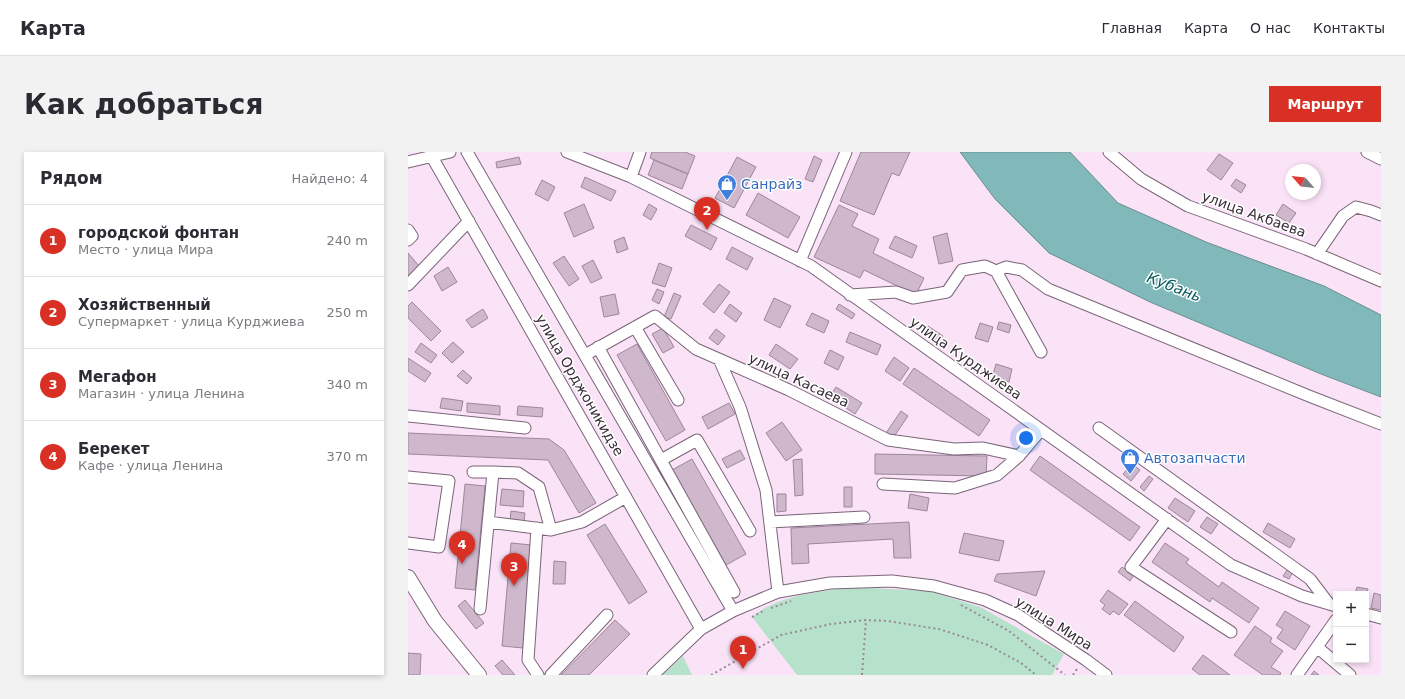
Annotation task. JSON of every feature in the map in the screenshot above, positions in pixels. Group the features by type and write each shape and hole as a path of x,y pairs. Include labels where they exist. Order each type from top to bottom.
{"main road":[{"path":"408,577 435,621 479,675"}],"street":[{"path":"408,162 450,152"},
{"name":"улица Орджоникидзе","path":"467,152 733,611"},
{"name":"улица Курджиева","path":"567,152 631,177 811,266 1231,565 1302,596 1332,605"},
{"path":"631,177 640,152"},
{"path":"800,261 846,152"},
{"name":"улица Акбаева","path":"1109,152 1141,179 1188,206 1317,254 1343,216 1356,207 1371,211 1381,216"},
{"path":"1366,152 1381,159"},
{"name":"улица Орджоникидзе","path":"432,157 701,629"},
{"path":"408,285 469,222"},
{"path":"408,230 412,236 408,240"},
{"path":"1317,254 1381,281"},
{"path":"850,295 896,292 913,298 947,292 962,270 985,266 996,271 1041,352"},
{"path":"996,271 1006,267 1022,270 1048,289 1301,393 1381,424"},
{"name":"улица Касаева","path":"584,355 655,316 696,349 789,390 888,440 954,449 983,448 1019,456"},
{"path":"635,327 678,400"},
{"path":"598,347 734,592"},
{"path":"719,358 740,407 766,490 778,592"},
{"path":"408,416 525,428"},
{"path":"1099,428 1310,579 1332,605"},
{"path":"883,484 955,488 997,475 1019,456 1040,430"},
{"path":"661,460 697,440 750,531"},
{"path":"473,472 518,473 539,487 551,530"},
{"path":"480,609 493,472"},
{"path":"408,477 449,481 439,547 408,543"},
{"path":"488,522 551,530 582,522 626,496"},
{"path":"770,522 864,517"},
{"path":"1166,519 1131,567 1231,632"},
{"path":"537,528 528,660 538,675"},
{"name":"улица Мира","path":"654,675 701,629 733,611 778,592 830,583 892,581 934,586 984,600 1018,616 1086,660 1106,675"},
{"path":"551,675 607,615"},
{"path":"1369,615 1381,618"},
{"path":"1297,675 1333,624"},
{"path":"1317,647 1350,675"}],"path":[{"path":"752,617 767,609 797,599"},
{"path":"961,605 1008,631 1065,675"},
{"path":"862,675 866,620"},
{"path":"711,675 781,635 831,624 866,620 887,621 939,629 988,645 1021,663 1036,675"},
{"path":"1073,675 1077,669"}],"shaded area":[{"path":"849,587 929,591 980,607 1064,654 1052,675 797,675 752,617 773,604 785,599"},
{"path":"683,656 692,675 662,675"}],"water":[{"name":"Кубань","path":"960,152 1070,152 1118,203 1206,242 1324,286 1381,315 1381,397 1321,374 1150,302 1049,253 995,199"}],"building":[{"path":"652,152 685,152 695,156 688,174 650,158"},
{"path":"861,152 910,152 899,176 892,173 874,215 840,201"},
{"path":"1219,154 1233,163 1221,180 1207,170"},
{"path":"814,156 822,160 813,182 805,179"},
{"path":"519,157 521,164 497,168 496,162"},
{"path":"737,157 756,167 734,208 715,198"},
{"path":"654,160 688,174 682,189 648,175"},
{"path":"585,177 616,191 611,201 581,187"},
{"path":"1236,179 1246,185 1241,193 1231,186"},
{"path":"542,180 555,187 548,201 535,194"},
{"path":"758,193 800,217 788,238 746,215"},
{"path":"584,204 594,228 574,237 564,213"},
{"path":"649,204 657,209 651,220 643,215"},
{"path":"1283,204 1296,213 1289,223 1276,215"},
{"path":"839,205 858,214 852,226 879,239 873,253 924,278 916,295 864,270 860,278 814,257"},
{"path":"691,225 717,238 711,250 685,236"},
{"path":"947,233 953,261 939,264 933,237"},
{"path":"895,236 917,246 912,258 889,248"},
{"path":"624,237 628,249 617,253 614,241"},
{"path":"732,247 753,258 747,270 726,259"},
{"path":"408,253 419,266 408,276"},
{"path":"564,256 579,279 569,286 553,263"},
{"path":"593,260 602,278 591,283 582,266"},
{"path":"659,263 672,268 665,287 652,283"},
{"path":"448,267 457,282 442,291 434,276"},
{"path":"719,284 730,292 714,313 703,304"},
{"path":"657,289 664,292 659,304 652,300"},
{"path":"674,293 681,296 671,319 664,317"},
{"path":"615,294 619,314 604,317 600,297"},
{"path":"774,298 791,306 780,328 764,320"},
{"path":"412,302 441,331 431,341 408,318 408,306"},
{"path":"730,304 742,313 736,322 724,313"},
{"path":"839,304 855,314 852,319 836,309"},
{"path":"483,309 488,318 472,328 466,320"},
{"path":"812,313 829,321 824,333 806,325"},
{"path":"999,322 1011,325 1009,333 997,329"},
{"path":"980,323 993,327 988,342 975,338"},
{"path":"928,326 943,336 938,343 923,333"},
{"path":"663,328 674,347 663,353 652,334"},
{"path":"716,329 725,336 718,345 709,338"},
{"path":"850,332 881,345 877,355 846,342"},
{"path":"453,342 464,352 452,363 442,353"},
{"path":"421,343 437,355 431,363 415,352"},
{"path":"637,344 685,430 666,441 617,355"},
{"path":"776,344 798,359 790,369 769,355"},
{"path":"830,350 844,357 838,370 824,363"},
{"path":"894,357 909,368 900,381 885,371"},
{"path":"408,358 431,373 425,382 408,371"},
{"path":"996,364 1012,369 1009,382 992,378"},
{"path":"914,368 990,420 979,436 903,384"},
{"path":"463,370 472,378 467,384 457,376"},
{"path":"836,387 862,403 855,414 829,397"},
{"path":"442,398 463,401 461,411 440,408"},
{"path":"467,403 500,406 500,415 467,412"},
{"path":"729,403 735,414 708,429 702,417"},
{"path":"518,406 543,408 542,417 517,415"},
{"path":"901,411 908,416 893,438 886,433"},
{"path":"782,422 802,450 786,461 766,433"},
{"path":"408,433 549,439 564,450 596,503 579,513 548,460 408,454"},
{"path":"740,450 745,459 727,468 722,459"},
{"path":"875,454 987,456 986,476 875,474"},
{"path":"1040,456 1140,527 1130,541 1030,470"},
{"path":"692,459 746,554 726,565 672,470"},
{"path":"802,459 803,495 795,496 793,460"},
{"path":"1132,464 1140,470 1131,481 1123,474"},
{"path":"1149,476 1153,479 1144,491 1140,487"},
{"path":"465,484 485,486 475,590 455,588"},
{"path":"844,487 852,487 852,507 844,507"},
{"path":"502,489 524,491 523,507 500,505"},
{"path":"777,494 786,494 786,511 777,512"},
{"path":"910,494 929,498 927,511 908,508"},
{"path":"1175,498 1195,511 1188,522 1168,508"},
{"path":"511,511 525,513 524,522 510,521"},
{"path":"1207,517 1218,524 1211,534 1200,527"},
{"path":"909,522 911,558 894,558 893,539 808,544 809,563 792,564 791,528"},
{"path":"1268,523 1295,539 1290,548 1263,532"},
{"path":"605,524 647,592 629,604 587,535"},
{"path":"964,533 1004,541 999,561 959,553"},
{"path":"511,543 532,545 523,648 502,646"},
{"path":"1165,543 1189,559 1186,563 1219,587 1222,582 1259,608 1249,623 1212,598 1210,602 1152,562"},
{"path":"554,561 566,562 565,584 553,584"},
{"path":"1122,567 1134,575 1130,581 1118,572"},
{"path":"1289,567 1294,570 1289,579 1283,576"},
{"path":"1045,571 1036,596 994,581 997,574"},
{"path":"1357,587 1368,589 1368,591 1356,591"},
{"path":"1108,590 1128,604 1119,615 1113,611 1110,615 1102,609 1105,605 1100,601"},
{"path":"1374,593 1381,595 1381,610 1371,608"},
{"path":"465,600 484,623 476,629 458,606"},
{"path":"1135,601 1184,637 1174,652 1124,615"},
{"path":"1285,611 1310,626 1295,650 1277,638 1283,629 1276,625"},
{"path":"615,620 630,634 589,675 561,675"},
{"path":"1255,626 1272,638 1270,642 1283,651 1271,667 1281,673 1280,675 1263,675 1234,655"},
{"path":"408,653 421,654 420,675 408,675"},
{"path":"1203,655 1230,675 1200,675 1192,669"},
{"path":"502,660 515,675 503,675 495,666"},
{"path":"1314,671 1319,675 1311,675"}],"place":[{"name":"Санрайз","path":"727,201"},
{"name":"Хозяйственный","path":"707,230"},
{"name":"Автозапчасти","path":"1130,475"},
{"name":"Берекет","path":"462,564"},
{"name":"Мегафон","path":"514,586"},
{"name":"городской фонтан","path":"743,669"}]}
